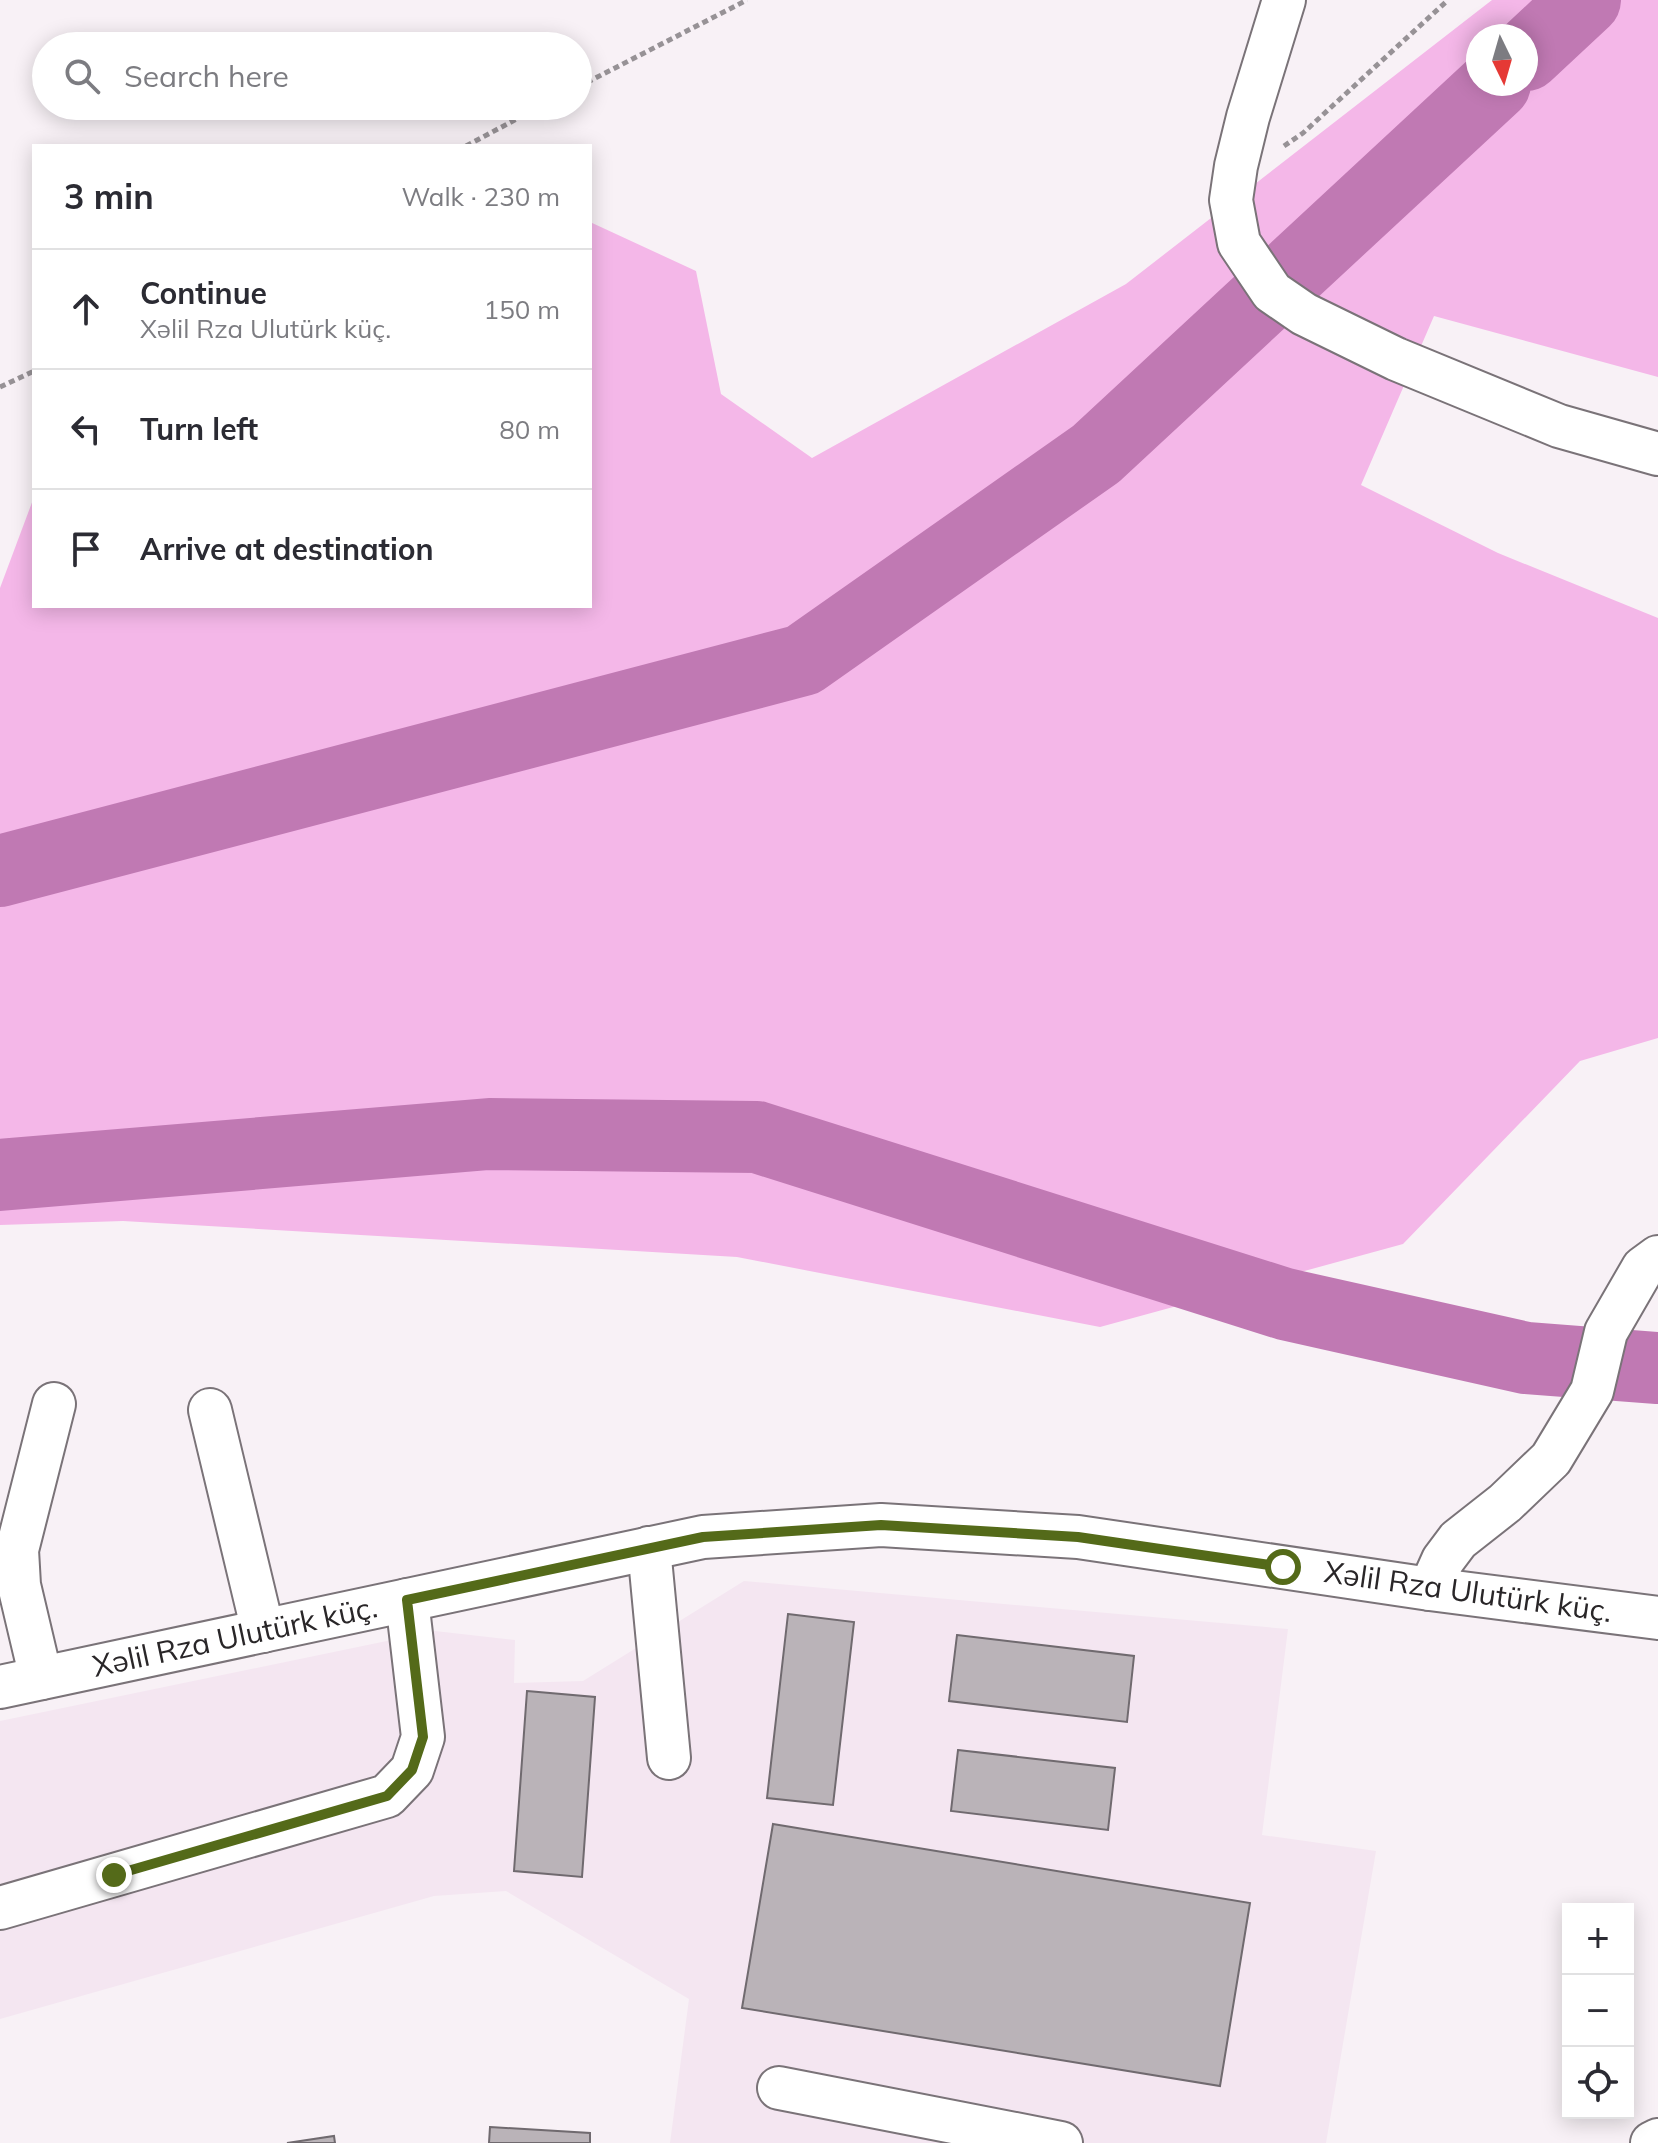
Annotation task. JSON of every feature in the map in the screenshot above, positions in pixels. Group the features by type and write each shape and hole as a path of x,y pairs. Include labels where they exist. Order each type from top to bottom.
{"street":[{"path":"1284,0 1248,117 1231,200 1239,243 1272,292 1304,314 1396,359 1559,426 1658,454"},
{"path":"1430,1589 1443,1560 1458,1540 1505,1503 1551,1459 1592,1391 1606,1332 1643,1268 1658,1257"},
{"path":"41,1678 19,1585 17,1550 54,1404"},
{"path":"210,1410 263,1631"},
{"name":"Xəlil Rza Ulutürk küç.","path":"0,1687 703,1537 881,1525 1078,1537 1430,1589 1658,1618"},
{"path":"649,1548 669,1758"},
{"path":"0,1908 387,1796 412,1770 423,1737 407,1600"},
{"path":"779,2088 1061,2143"},
{"path":"1652,2143 1658,2140"}],"path":[{"path":"592,80 747,0"},
{"path":"1236,166 1270,156 1303,133 1448,0"},
{"path":"470,144 515,120"},
{"path":"0,387 32,372"}],"shaded area":[{"path":"1492,0 1658,0 1658,377 1434,316 1361,485 1498,553 1658,618 1658,1038 1580,1061 1403,1244 1100,1327 737,1257 123,1221 0,1225 0,588 32,502 32,608 592,608 592,223 696,271 721,394 812,458 1126,284"},
{"path":"744,1581 1288,1629 1262,1835 1376,1851 1326,2143 670,2143 689,1999 506,1891 434,1896 0,2019 0,1721 435,1631 515,1640 514,1683 583,1681"}],"building":[{"path":"788,1614 854,1622 833,1805 767,1798"},
{"path":"957,1635 1134,1656 1127,1722 949,1701"},
{"path":"527,1691 595,1697 582,1877 514,1871"},
{"path":"958,1750 1115,1768 1108,1830 951,1811"},
{"path":"773,1824 1250,1903 1220,2086 742,2008"},
{"path":"490,2127 590,2133 590,2143 489,2143"},
{"path":"334,2136 335,2143 287,2143"}],"waterway":[{"path":"1538,44 1585,0"},
{"path":"0,871 803,660 1096,454 1482,96"},
{"path":"0,1175 489,1134 757,1137 1285,1304 1526,1358 1658,1368"}],"route":[{"path":"114,1875 387,1796 412,1770 423,1737 407,1600 703,1537 881,1525 1078,1537 1283,1567"}]}
